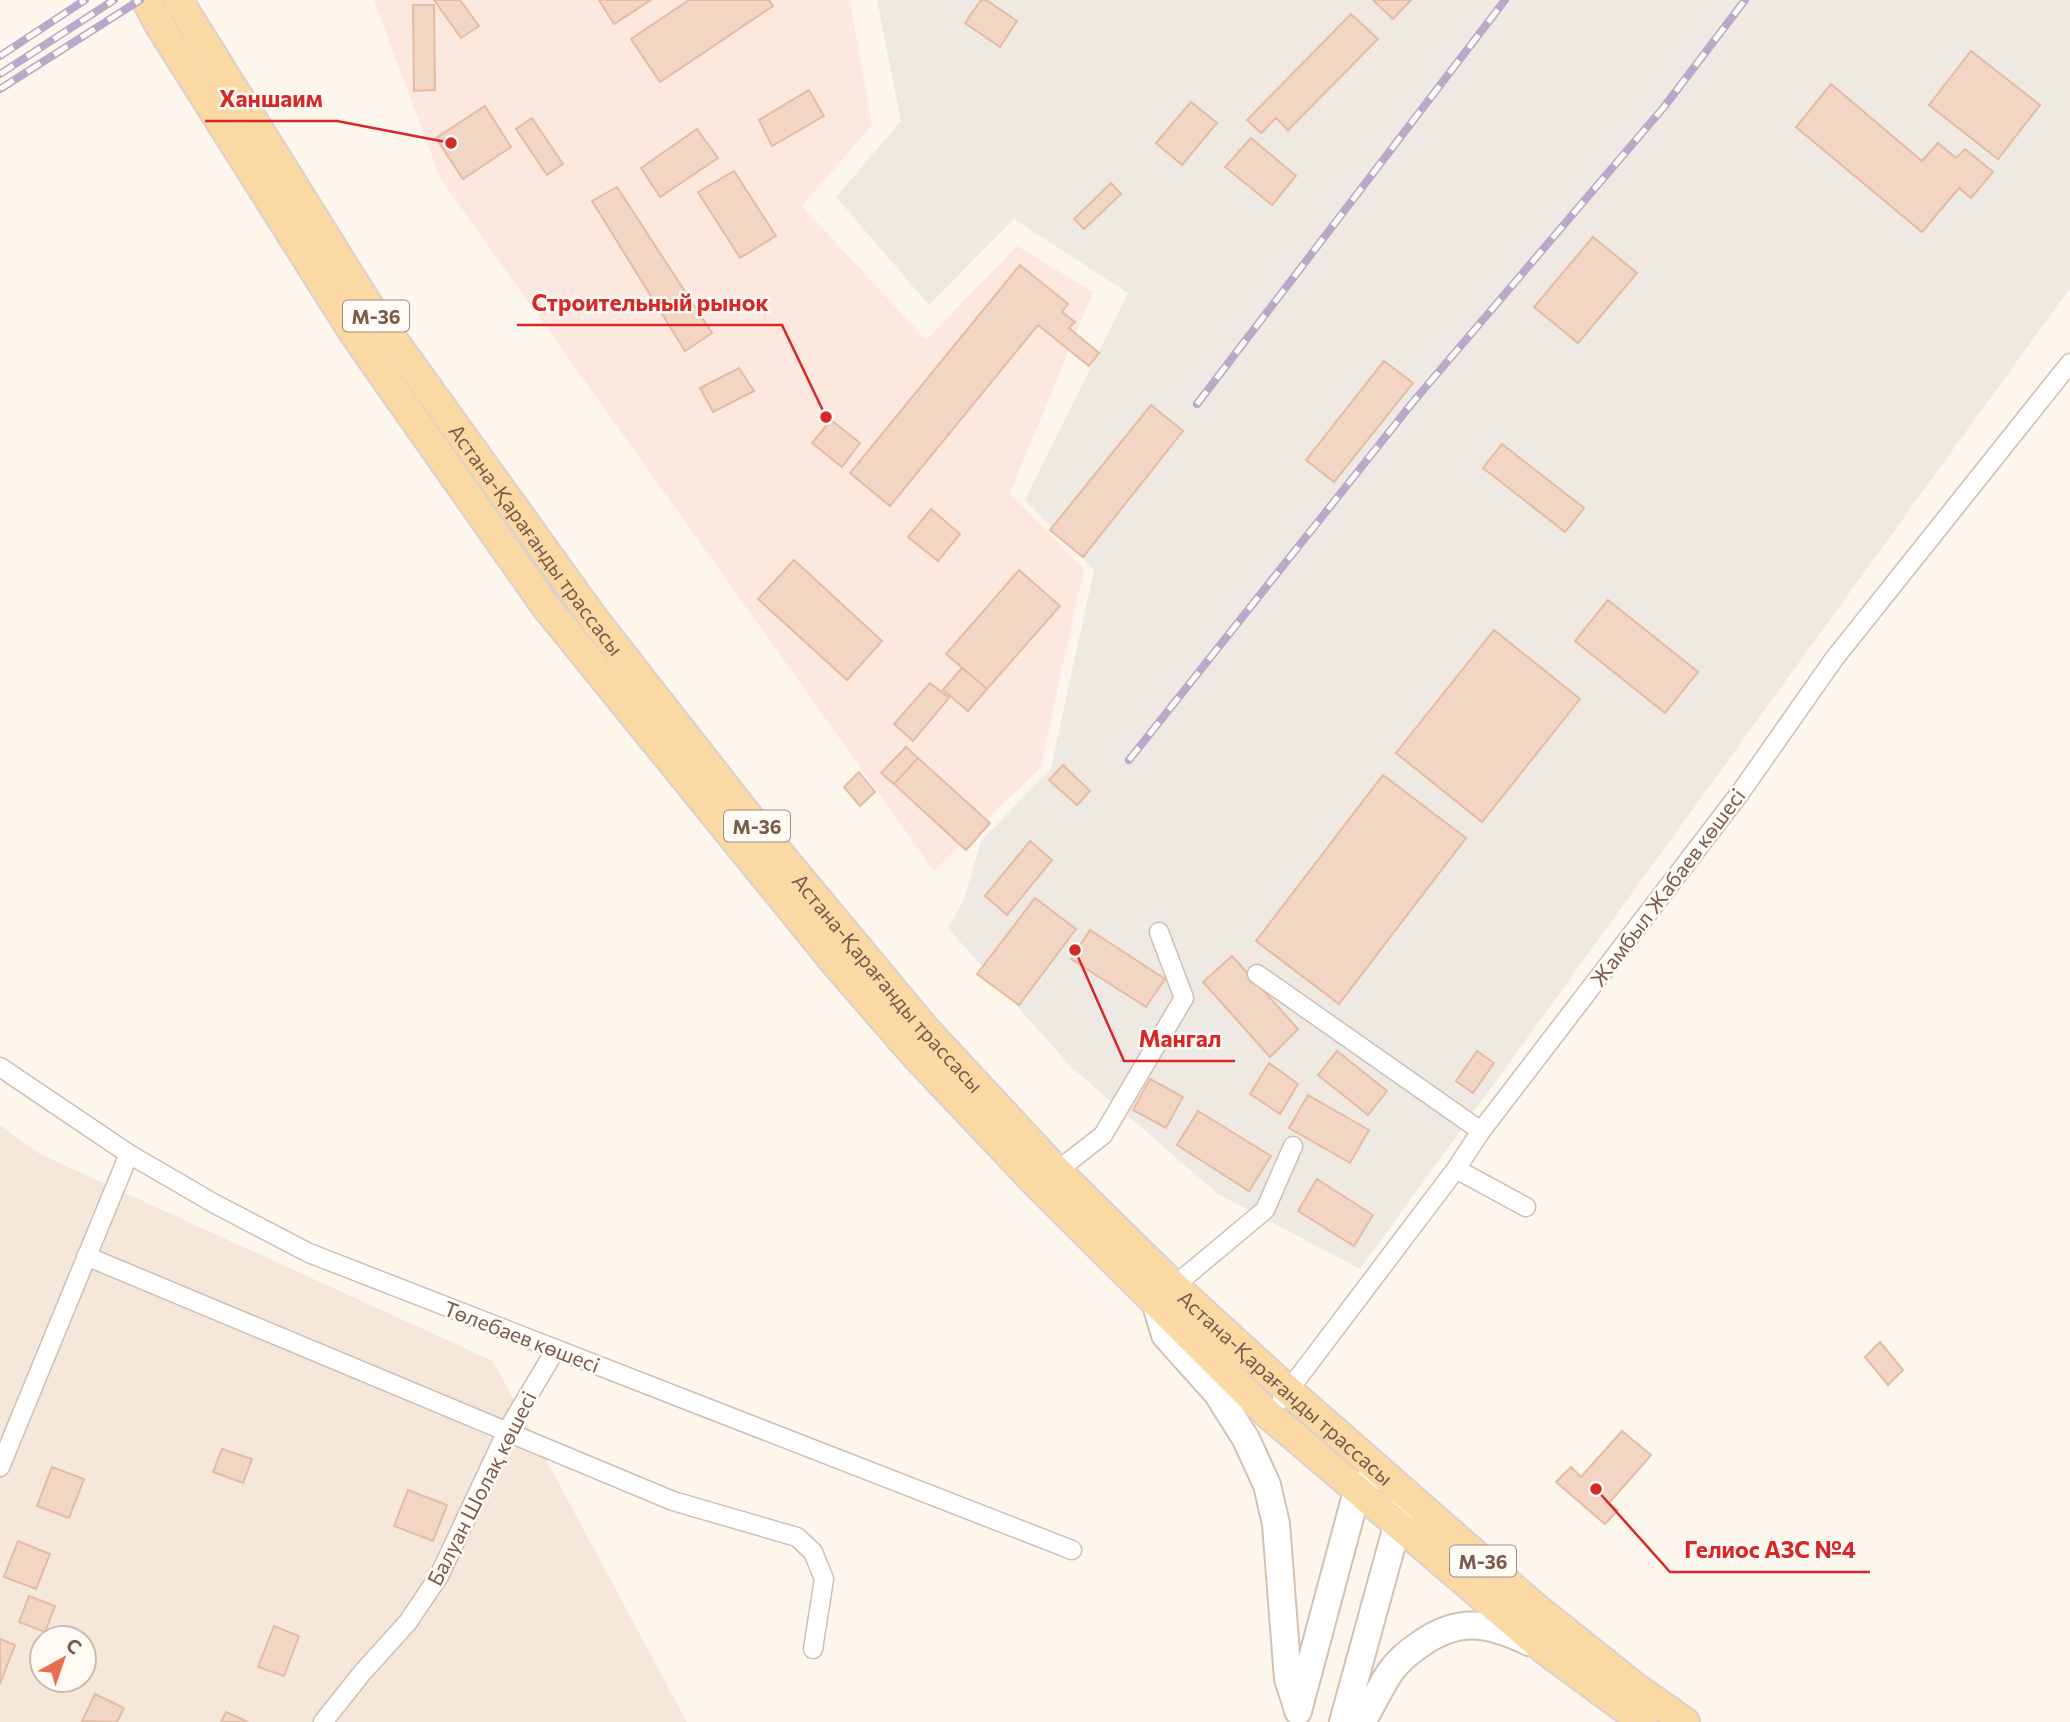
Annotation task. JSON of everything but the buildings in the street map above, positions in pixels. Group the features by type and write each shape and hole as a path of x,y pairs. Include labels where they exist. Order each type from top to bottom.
{"main road":[{"name":"Астана-Қарағанды трассасы","path":"146,0 355,335 547,608 836,964 916,1056 1038,1185 1164,1292 1289,1391 1536,1608 1634,1687 1685,1722"},
{"name":"Астана-Қарағанды трассасы","path":"178,0 368,305 594,619 748,816 917,1020 1057,1171 1268,1414 1544,1648 1643,1722"},
{"path":"1164,1292 1165,1335 1217,1393 1246,1439 1267,1485 1276,1524 1288,1679 1297,1716"},
{"path":"1297,1716 1357,1491 1379,1472"},
{"path":"1343,1722 1397,1525 1408,1497"},
{"path":"1362,1722 1393,1668 1436,1633 1468,1625 1485,1625 1505,1630 1544,1648"}],"street":[{"name":"Жамбыл Жабаев көшесі","path":"1268,1414 1289,1391 1456,1169 1481,1131 1740,793 1834,659 2070,363"},
{"path":"1057,1171 1103,1135 1184,998 1159,933"},
{"path":"1257,974 1481,1131"},
{"name":"Төлебаев көшесі","path":"0,1067 129,1154 309,1253 1072,1550"},
{"path":"1164,1292 1265,1210 1293,1146"},
{"path":"0,1467 129,1154"},
{"path":"1456,1169 1526,1207"},
{"path":"86,1256 673,1501 797,1537 813,1552 824,1579 813,1649"},
{"name":"Балуан Шолақ көшесі","path":"323,1722 408,1622 439,1576 506,1431 556,1349"}],"shaded area":[{"path":"374,0 850,0 872,125 802,206 926,340 1017,246 1093,292 1010,493 1084,569 1041,767 934,871 440,178"},
{"path":"877,0 2070,0 2070,288 1360,1269 1218,1194 1070,1066 948,928 964,899 981,841 1051,768 1094,570 1025,500 1128,293 1014,219 929,305 836,197 901,121"},
{"path":"0,1125 40,1154 493,1361 687,1722 0,1722"}],"railway":[{"path":"0,56 85,0"},
{"path":"0,74 114,0"},
{"path":"0,89 140,0"},
{"path":"1197,404 1505,0"},
{"path":"1129,760 1413,402 1664,107 1745,0"}],"place":[{"name":"Ханшаим","path":"451,143"},
{"name":"Строительный рынок","path":"826,417"},
{"name":"Мангал","path":"1075,950"},
{"name":"Гелиос АЗС №4","path":"1596,1489"}]}
